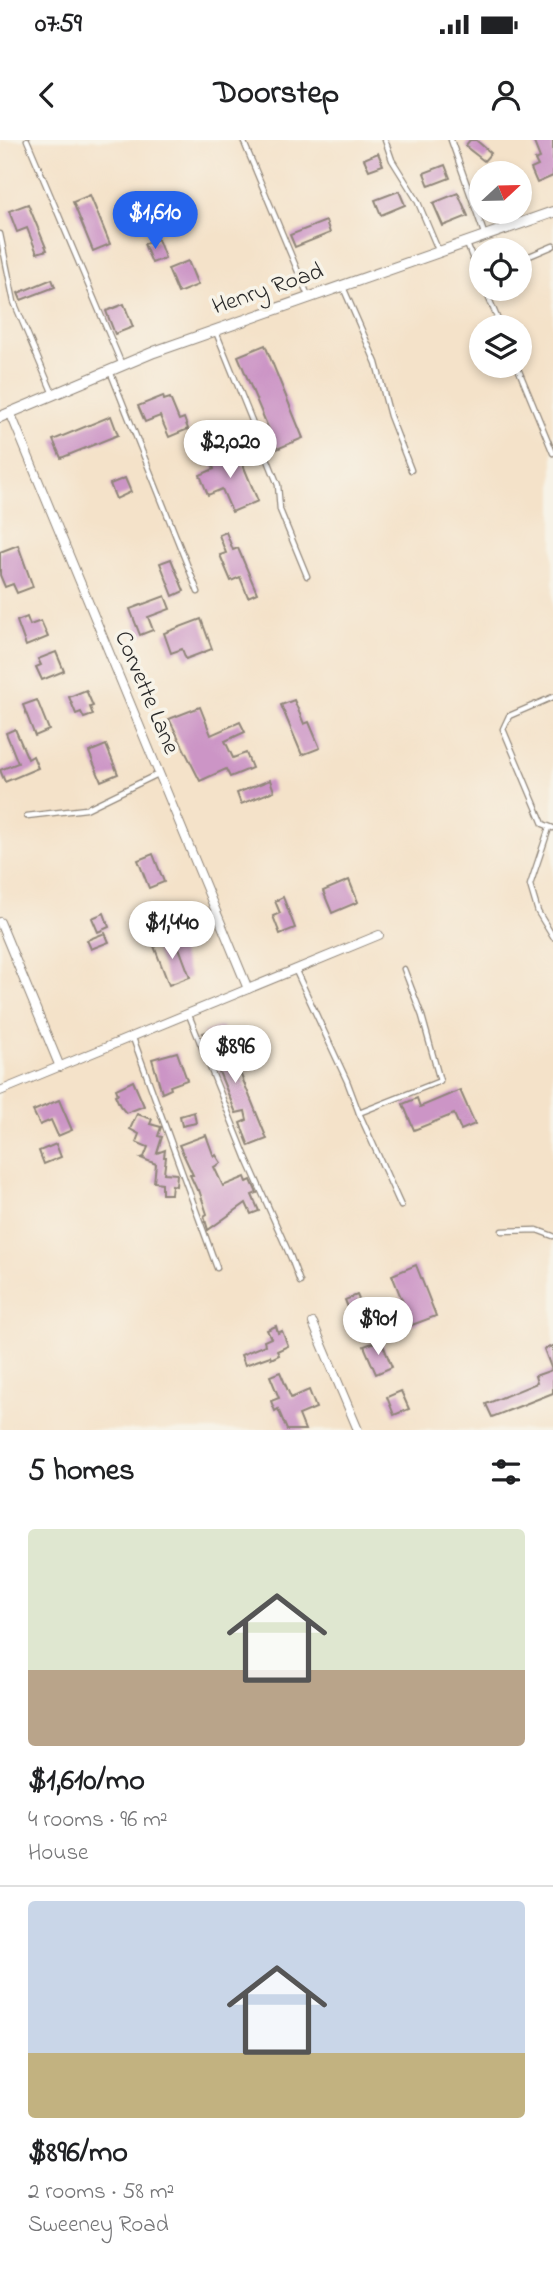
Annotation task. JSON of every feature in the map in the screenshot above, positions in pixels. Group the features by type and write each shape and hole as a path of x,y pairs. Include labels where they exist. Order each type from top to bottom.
{"street":[{"name":"Henry Road","path":"5,414 122,365 553,212"},
{"name":"Corvette Lane","path":"5,414 248,989"},
{"path":"0,922 60,1067"},
{"path":"0,1091 379,935"},
{"path":"313,1323 358,1430"}],"lane":[{"path":"27,140 122,365"},
{"path":"243,140 309,298"},
{"path":"385,140 392,160 417,200 439,253"},
{"path":"451,140 486,237"},
{"path":"0,234 13,302 53,394"},
{"path":"466,243 469,250"},
{"path":"532,255 553,246"},
{"path":"343,286 376,363 393,424 411,470"},
{"path":"216,331 278,485 280,510 307,576"},
{"path":"110,370 198,592"},
{"path":"522,378 553,453"},
{"path":"553,697 509,716 503,729 542,824 551,828 530,885 538,912 553,937"},
{"path":"27,816 86,809 159,774"},
{"path":"359,1113 440,1081 422,1016 404,969"},
{"path":"295,970 401,1206"},
{"path":"188,1014 300,1282"},
{"path":"133,1037 217,1268"},
{"path":"502,1231 537,1230 553,1236"}],"building":[{"path":"470,140 476,140 491,153 484,161 465,146"},
{"path":"533,140 553,140 553,176 537,183 532,169 538,166 535,160 540,158"},
{"path":"378,153 383,165 369,170 364,159"},
{"path":"445,165 450,178 429,186 424,173"},
{"path":"399,191 405,205 381,215 375,200"},
{"path":"458,193 468,216 443,226 433,203"},
{"path":"90,195 110,244 93,251 73,202"},
{"path":"28,204 47,250 37,253 27,228 17,232 9,211"},
{"path":"326,221 330,233 295,247 290,235"},
{"path":"158,239 165,258 152,263 144,244"},
{"path":"188,261 198,285 178,293 168,269"},
{"path":"52,279 55,287 21,300 18,293"},
{"path":"124,304 133,327 115,334 106,311"},
{"path":"265,345 303,438 277,449 238,356"},
{"path":"163,396 164,400 170,398 179,420 184,418 188,429 169,437 160,416 145,422 138,406"},
{"path":"111,416 118,435 61,458 53,440"},
{"path":"236,448 258,501 232,512 222,489 208,495 200,475 214,469 210,458"},
{"path":"125,478 131,492 116,499 110,484"},
{"path":"226,532 233,550 238,548 257,593 248,597 240,577 231,581 220,555 226,553 219,535"},
{"path":"18,545 33,587 17,593 13,584 5,587 0,575 0,552"},
{"path":"171,559 184,591 173,596 160,563"},
{"path":"165,596 170,609 148,617 153,630 140,635 130,609"},
{"path":"27,617 30,625 41,621 48,637 26,646 17,621"},
{"path":"201,619 212,649 186,659 182,649 171,653 164,633"},
{"path":"56,652 64,671 42,680 36,667 41,665 38,659"},
{"path":"86,690 93,706 90,707 93,715 84,718 81,712 76,714 69,697"},
{"path":"37,700 49,730 35,736 23,705"},
{"path":"294,700 304,724 309,722 320,748 302,755 281,705"},
{"path":"200,707 211,735 240,722 245,732 225,741 233,758 246,753 252,768 230,777 226,769 200,781 169,719"},
{"path":"15,729 28,759 33,756 38,768 5,782 0,770 18,763 6,733"},
{"path":"106,745 118,774 101,781 89,752"},
{"path":"270,780 274,791 241,804 237,793"},
{"path":"153,854 164,882 149,888 138,860"},
{"path":"349,880 358,902 332,913 323,891"},
{"path":"283,897 295,928 280,934 273,916 280,913 275,901"},
{"path":"104,913 109,927 98,932 92,918"},
{"path":"105,933 109,942 91,949 87,940"},
{"path":"175,937 190,977 169,985 154,946"},
{"path":"221,1026 267,1139 249,1146 240,1123 247,1120 245,1111 236,1113 203,1033"},
{"path":"177,1052 187,1080 170,1086 171,1089 162,1093 152,1059"},
{"path":"133,1081 144,1106 126,1113 115,1095 118,1094 116,1089"},
{"path":"460,1090 475,1124 461,1130 454,1114 414,1130 403,1104 417,1098 420,1107"},
{"path":"59,1100 72,1130 58,1136 51,1120 40,1125 33,1111"},
{"path":"194,1112 196,1123 182,1126 180,1116"},
{"path":"137,1114 152,1119 150,1124 161,1127 158,1136 162,1137 157,1153 165,1150 164,1173 177,1174 176,1186 172,1185 171,1194 162,1194 162,1183 154,1182 156,1164 141,1158 148,1147 136,1142 139,1134 130,1129"},
{"path":"206,1135 214,1157 216,1155 221,1163 214,1167 223,1186 245,1177 247,1182 251,1180 257,1193 252,1195 259,1211 251,1214 246,1203 208,1230 204,1216 207,1214 199,1190 190,1175 193,1175 179,1145"},
{"path":"56,1144 61,1157 44,1164 39,1151"},
{"path":"416,1265 436,1316 412,1325 392,1275"},
{"path":"357,1295 365,1314 373,1311 379,1324 358,1332 345,1300"},
{"path":"276,1326 278,1333 282,1331 288,1346 277,1351 279,1355 271,1359 270,1356 245,1365 241,1355 265,1345 264,1341 271,1338 267,1330"},
{"path":"381,1340 392,1367 376,1374 364,1346"},
{"path":"553,1346 553,1393 492,1417 486,1404 537,1383 535,1376 552,1370 544,1349"},
{"path":"280,1372 291,1398 309,1390 316,1408 299,1415 305,1430 287,1430 278,1409 275,1411 271,1401 279,1398 270,1376"},
{"path":"401,1391 409,1409 394,1415 387,1397"}]}
